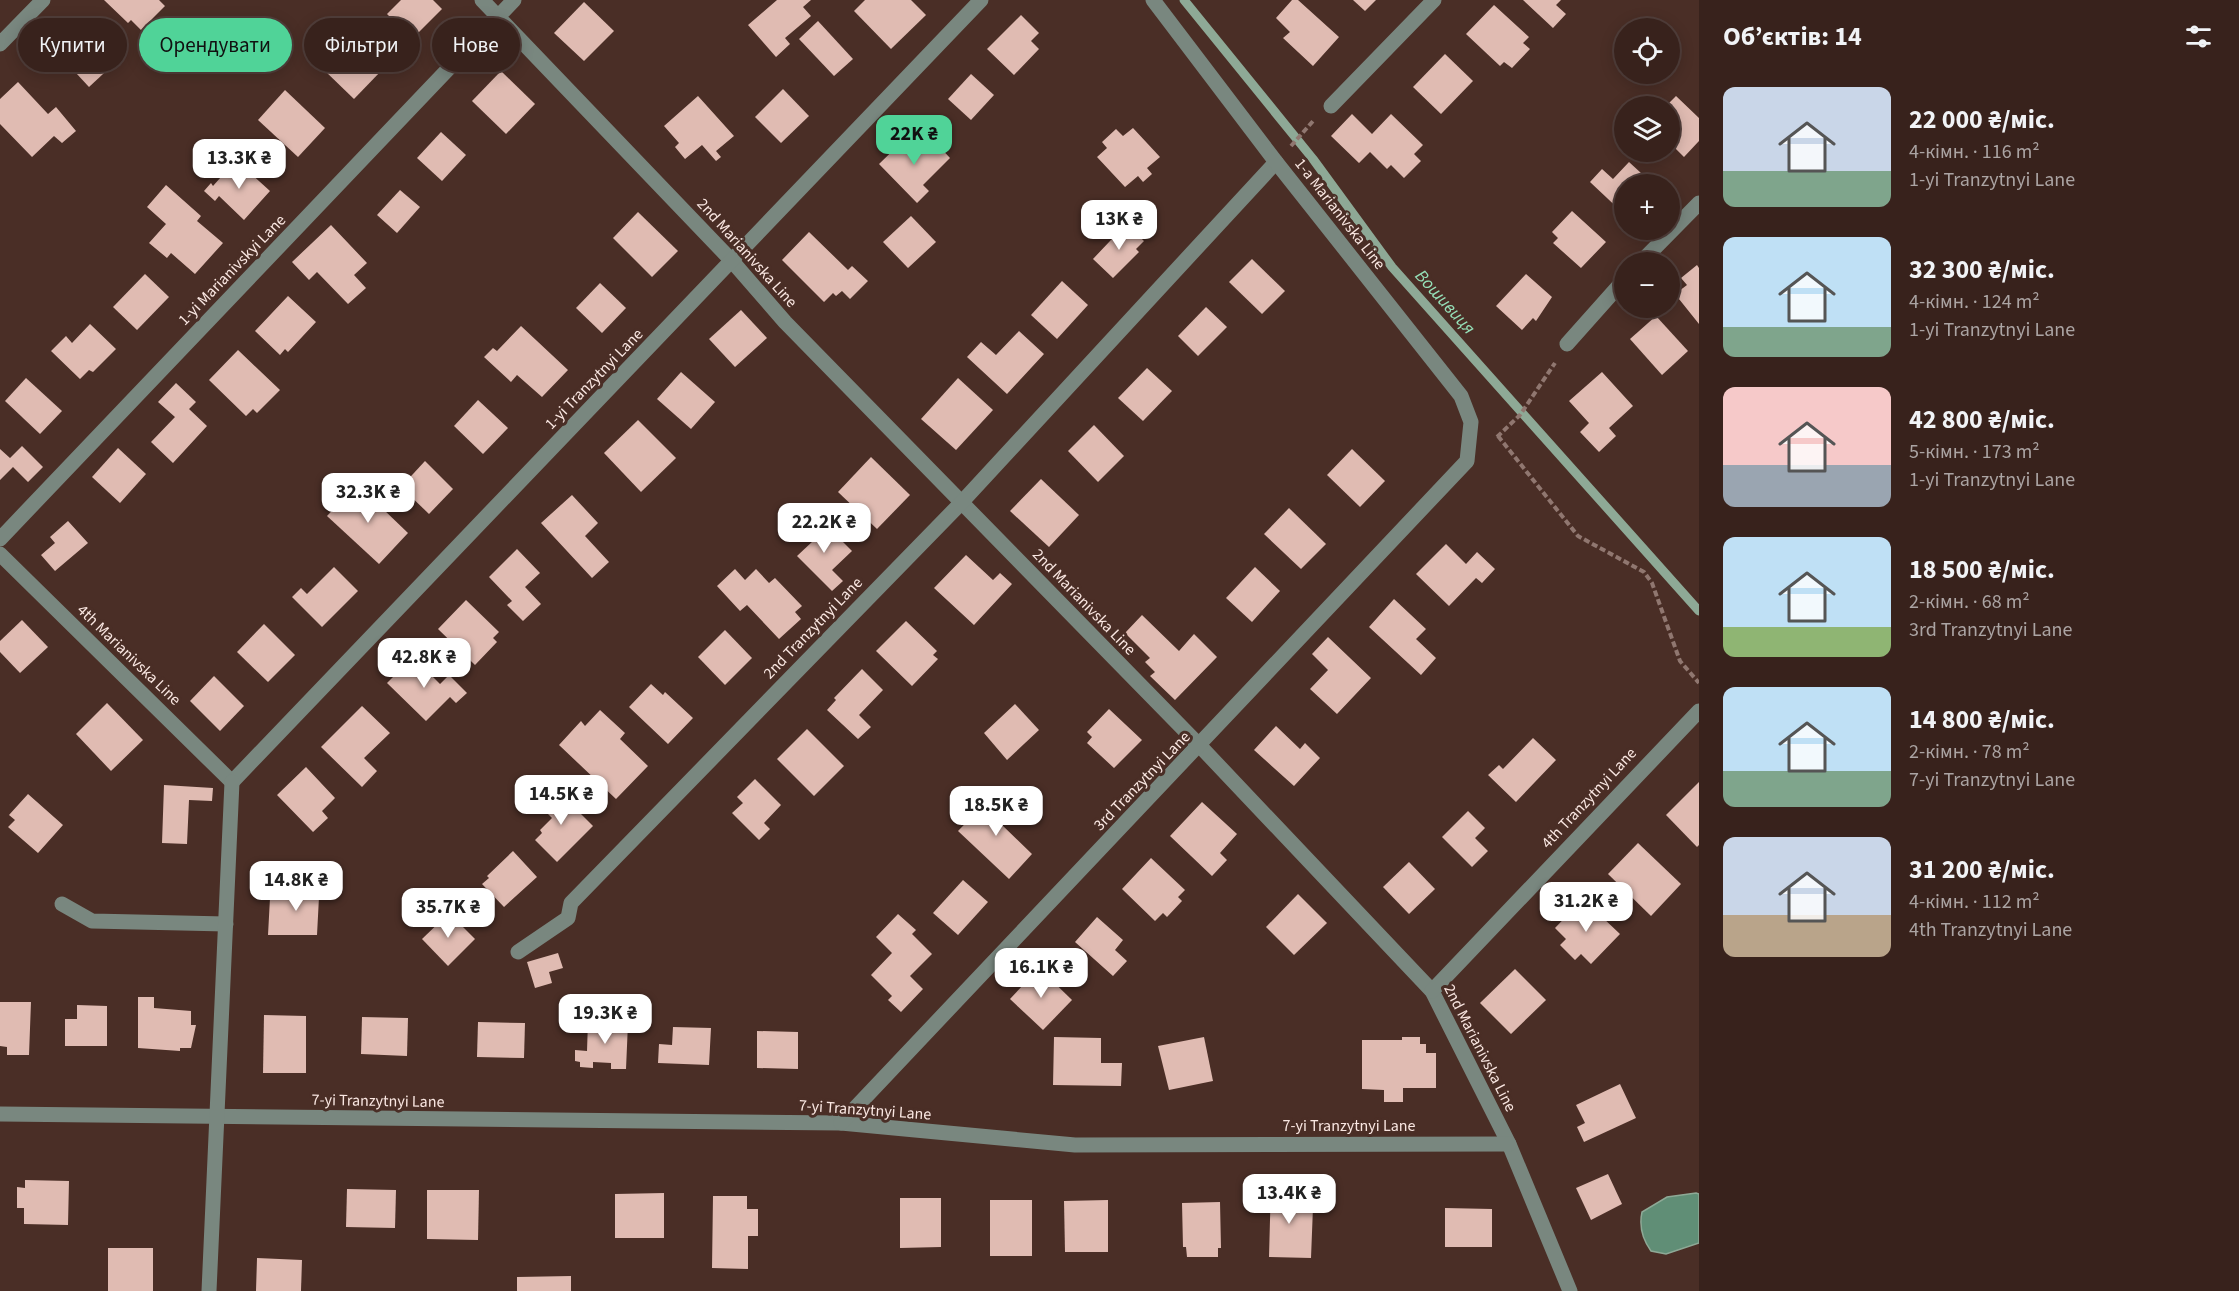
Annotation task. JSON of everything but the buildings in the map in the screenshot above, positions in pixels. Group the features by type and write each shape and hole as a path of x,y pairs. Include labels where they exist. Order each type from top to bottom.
{"street":[{"path":"0,44 43,0"},
{"name":"2nd Marianivska Line","path":"482,0 732,261 785,322 1200,746 1432,991 1509,1144 1570,1291"},
{"name":"1-yi Marianivskyi Lane","path":"0,539 514,0"},
{"name":"1-yi Tranzytnyi Lane","path":"232,782 981,0"},
{"name":"1-a Marianivska Line","path":"1154,0 1276,162 1461,396 1472,422 1467,461"},
{"path":"1330,106 1434,0"},
{"name":"2nd Tranzytnyi Lane","path":"519,952 568,918 571,903 961,502 1276,162"},
{"path":"1651,252 1699,203"},
{"path":"1567,344 1614,291"},
{"name":"3rd Tranzytnyi Lane","path":"841,1123 1200,746 1467,461"},
{"name":"4th Marianivska Line","path":"0,554 232,782"},
{"name":"4th Tranzytnyi Lane","path":"1432,991 1699,711"},
{"path":"209,1291 232,782"},
{"path":"62,904 92,921 226,924"},
{"name":"7-yi Tranzytnyi Lane","path":"0,1114 841,1123 1075,1144 1509,1144"}],"path":[{"path":"1288,148 1309,124"},
{"path":"1520,415 1567,344"},
{"path":"1498,436 1578,536 1644,572 1652,583 1680,661 1699,683"}],"shaded area":[{"path":"1699,1194 1699,1243 1666,1254 1651,1251 1642,1233 1642,1212 1667,1197"}],"waterway":[{"name":"Вошивиця","path":"1184,0 1313,159 1392,267 1699,611"}]}
